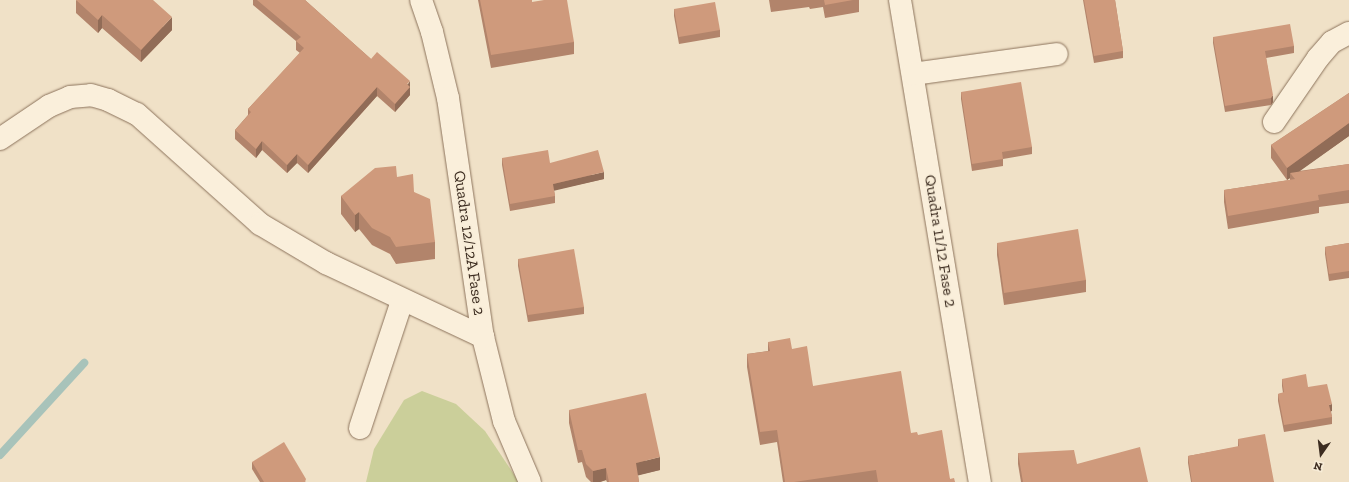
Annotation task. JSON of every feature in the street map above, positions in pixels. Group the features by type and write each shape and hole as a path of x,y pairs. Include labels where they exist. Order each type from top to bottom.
{"street":[{"name":"Quadra 12/12A Fase 2","path":"421,0 432,32 448,98 483,337 504,421 530,482"},
{"name":"Quadra 11/12 Fase 2","path":"900,0 980,482"},
{"path":"1274,122 1318,58 1332,42 1349,33"},
{"path":"912,74 1057,54"},
{"path":"0,139 50,106 70,97 90,95 108,100 137,114 260,224 326,263 483,337"},
{"path":"360,428 402,300"}],"green space":[{"path":"422,391 456,404 485,431 519,482 366,482 374,449 404,400"}],"building":[{"path":"76,0 153,0 172,17 141,50 102,15 98,20"},
{"path":"257,0 305,0 371,59 377,52 410,81 407,84 410,87 395,104 377,87 308,165 297,154 287,165 262,141 256,149 235,130 251,112 248,109 304,48 296,41 301,37"},
{"path":"480,0 532,0 532,2 544,0 567,0 574,42 491,55"},
{"path":"824,0 853,0 825,5"},
{"path":"1084,0 1115,0 1123,51 1094,56"},
{"path":"715,2 720,30 679,37 674,9"},
{"path":"1290,24 1294,46 1265,51 1273,95 1271,98 1225,106 1213,37"},
{"path":"1021,82 1032,147 1002,152 1003,159 972,164 961,92"},
{"path":"1349,93 1349,123 1287,168 1271,145"},
{"path":"548,150 550,163 598,150 604,172 553,184 555,196 510,204 502,158"},
{"path":"1349,164 1349,190 1318,195 1319,200 1228,216 1224,190 1295,179 1290,173"},
{"path":"396,166 397,177 413,174 414,192 430,199 435,242 396,247 390,237 372,228 359,212 355,215 341,196 375,168"},
{"path":"1078,229 1086,280 1004,293 997,243"},
{"path":"1349,243 1349,271 1329,274 1325,247"},
{"path":"574,249 584,307 528,315 518,259"},
{"path":"790,338 792,349 807,346 813,386 901,371 911,433 917,432 918,435 942,430 950,479 954,478 955,482 878,482 876,470 785,482 777,430 760,432 747,354 770,351 768,342"},
{"path":"1306,374 1308,387 1327,384 1332,404 1329,405 1332,417 1284,425 1278,394 1284,392 1282,379"},
{"path":"646,393 660,457 636,463 639,482 609,482 606,468 593,471 586,464 582,450 578,450 569,410"},
{"path":"1265,434 1274,482 1192,482 1188,456 1239,446 1238,439"},
{"path":"284,442 306,479 305,482 264,482 252,462"},
{"path":"1140,447 1148,482 1023,482 1018,453 1074,450 1077,464"}],"waterway":[{"path":"0,455 84,363"}]}
